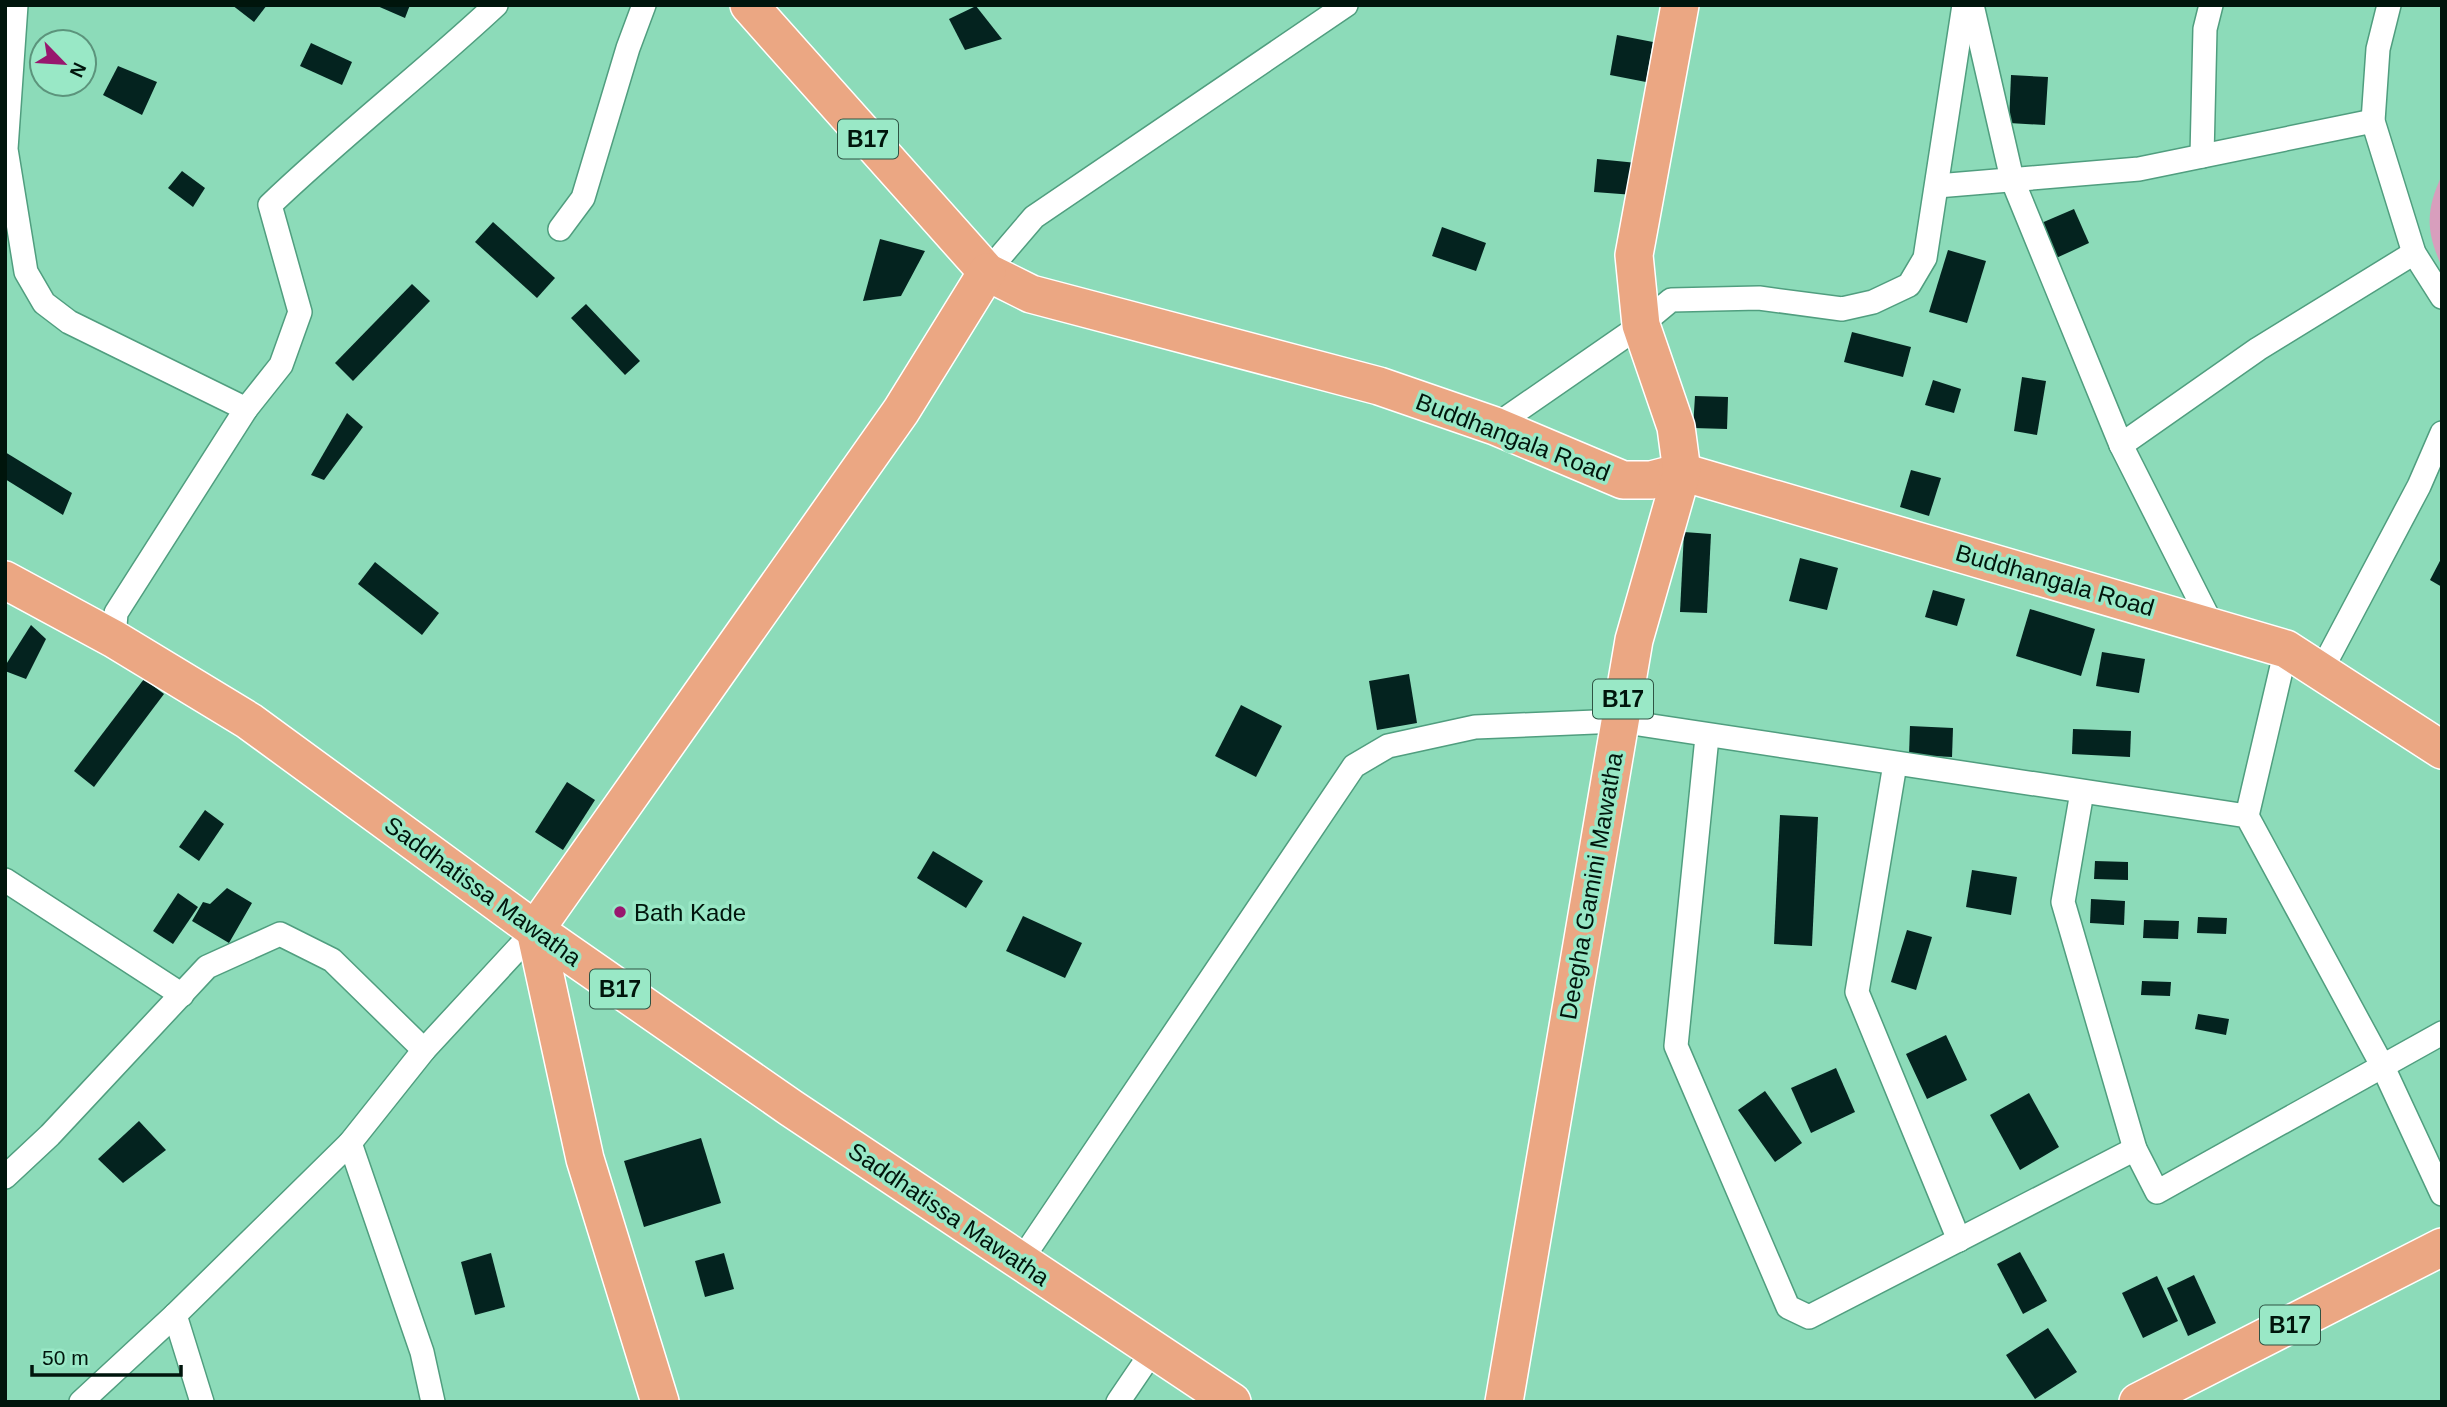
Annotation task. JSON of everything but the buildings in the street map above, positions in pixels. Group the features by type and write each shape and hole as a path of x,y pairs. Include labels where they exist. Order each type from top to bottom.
{"main road":[{"name":"Deegha Gamini Mawatha","path":"1504,1402 1634,640 1682,472 1676,427 1641,325 1634,255 1680,5"},
{"name":"Buddhangala Road","path":"760,9 987,272 1031,295 1379,386 1495,426 1623,480 1651,480 1682,472 2286,649 2442,750"},
{"path":"660,1402 585,1159 535,930 901,411 987,272"},
{"name":"Saddhatissa Mawatha","path":"5,580 114,639 249,721 535,930 1020,1262 1232,1402"},
{"name":"B17","path":"2138,1402 2442,1247"}],"street":[{"path":"16,5 6,149 26,272 44,303 69,322 246,410"},
{"path":"114,639 116,613 246,410 281,365 300,312 270,205 336,142 440,58 496,5"},
{"path":"560,229 583,198 628,48 644,5"},
{"path":"987,272 1034,218 1346,5"},
{"path":"1495,426 1641,325 1671,300 1759,298 1842,309 1873,302 1909,285 1925,258 1964,5"},
{"path":"1972,5 2012,179 2121,445 2211,625"},
{"path":"2202,156 2205,29 2211,5"},
{"path":"2389,5 2378,49 2373,121 2414,253 2442,298"},
{"path":"1937,186 2139,169 2373,121"},
{"path":"2121,445 2258,349 2414,253"},
{"path":"2321,671 2419,486 2442,433"},
{"path":"2286,649 2247,816 2383,1066 2442,1194"},
{"path":"1020,1262 1354,766 1388,747 1475,727 1619,721 1707,737 2247,816"},
{"path":"1707,737 1676,1046 1788,1307 1809,1317 2135,1149"},
{"path":"1895,764 1857,992 1959,1240"},
{"path":"2082,792 2063,902 2135,1149 2157,1192 2442,1033"},
{"path":"7,883 182,995"},
{"path":"81,1402 175,1315 350,1143 424,1051 535,930"},
{"path":"5,1177 50,1135 208,967 280,934 332,960 424,1051"},
{"path":"350,1143 422,1352 433,1402"},
{"path":"175,1315 202,1402"},
{"path":"1118,1402 1154,1349"}],"shaded area":[{"path":"2442,175 2442,267 2430,232 2430,211"}],"place":[{"name":"Bath Kade","path":"620,912"}]}
